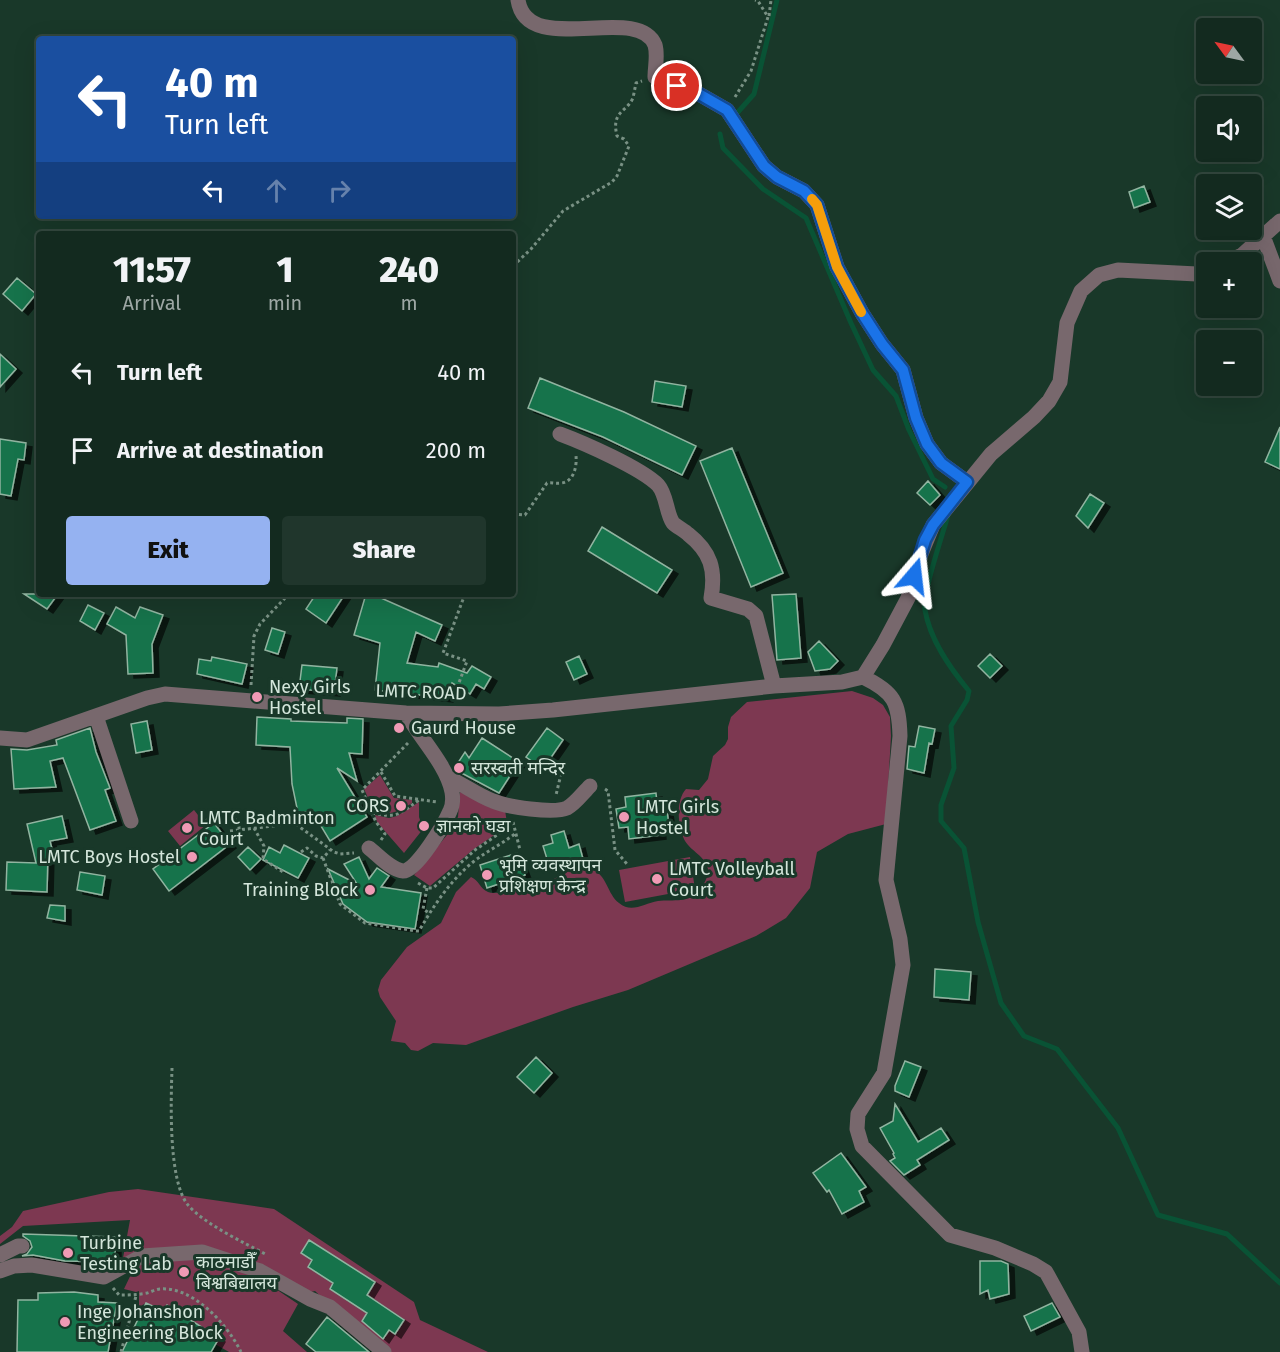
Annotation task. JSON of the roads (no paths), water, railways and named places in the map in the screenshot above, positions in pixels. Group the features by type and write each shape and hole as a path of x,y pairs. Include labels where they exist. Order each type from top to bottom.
{"street":[{"path":"518,0 526,20 536,25 555,28 635,29 650,37 655,46 657,60 655,77 699,94 727,110 764,166 777,177 804,191 817,205 837,267 867,321 903,370 916,418 927,444 941,463 964,485"},
{"path":"1245,252 1280,221"},
{"path":"1263,236 1280,281"},
{"path":"1082,1352 1079,1332 1046,1272 995,1248 950,1235 862,1146 857,1129 858,1113 884,1073 903,966 900,939 886,880 900,736 900,712 891,696 878,684 863,677 908,598 925,540 943,510 991,454 1050,401 1060,382 1067,323 1080,291 1099,275 1119,270 1196,273"},
{"path":"567,436 627,466 659,486 674,523 703,546 714,574 711,598 748,609 756,616 774,686"},
{"name":"LMTC ROAD","path":"0,738 27,740 147,698 165,694 447,714 552,710 774,686 842,682 863,677"},
{"path":"369,848 393,867 402,871 415,866 440,829 452,804 453,795 447,777 406,712"},
{"path":"96,716 131,820"},
{"path":"447,777 493,801 510,806 553,810 563,810 570,806 591,786"},
{"path":"0,1255 22,1246"},
{"path":"0,1271 14,1266 32,1264 104,1277 142,1256 202,1252 260,1270 310,1299 330,1307 384,1352"}],"waterway":[{"path":"738,112 754,94 777,0"},
{"path":"720,134 723,148 763,189 806,218 873,370 896,396 909,430 933,479 945,487"},
{"path":"948,515 930,577 925,610 936,643 969,691 967,700 951,726 954,768 941,805 941,821 964,848 978,922 1001,1003 1024,1036 1057,1049 1118,1128 1158,1215 1227,1234 1280,1283"}],"place":[{"name":"Nexy Girls Hostel","path":"257,697"},
{"name":"Gaurd House","path":"399,728"},
{"name":"सरस्वती मन्दिर","path":"459,768"},
{"name":"CORS","path":"401,806"},
{"name":"LMTC Girls Hostel","path":"624,817"},
{"name":"ज्ञानको घडा","path":"424,826"},
{"name":"LMTC Badminton Court","path":"187,828"},
{"name":"LMTC Boys Hostel","path":"192,857"},
{"name":"भूमि व्यवस्थापन प्रशिक्षण केन्द्र","path":"487,875"},
{"name":"LMTC Volleyball Court","path":"657,879"},
{"name":"Training Block","path":"370,890"},
{"name":"Turbine Testing Lab","path":"68,1253"},
{"name":"काठमाडौँ बिश्वबिद्यालय","path":"184,1272"},
{"name":"Inge Johanshon Engineering Block","path":"65,1322"}]}
